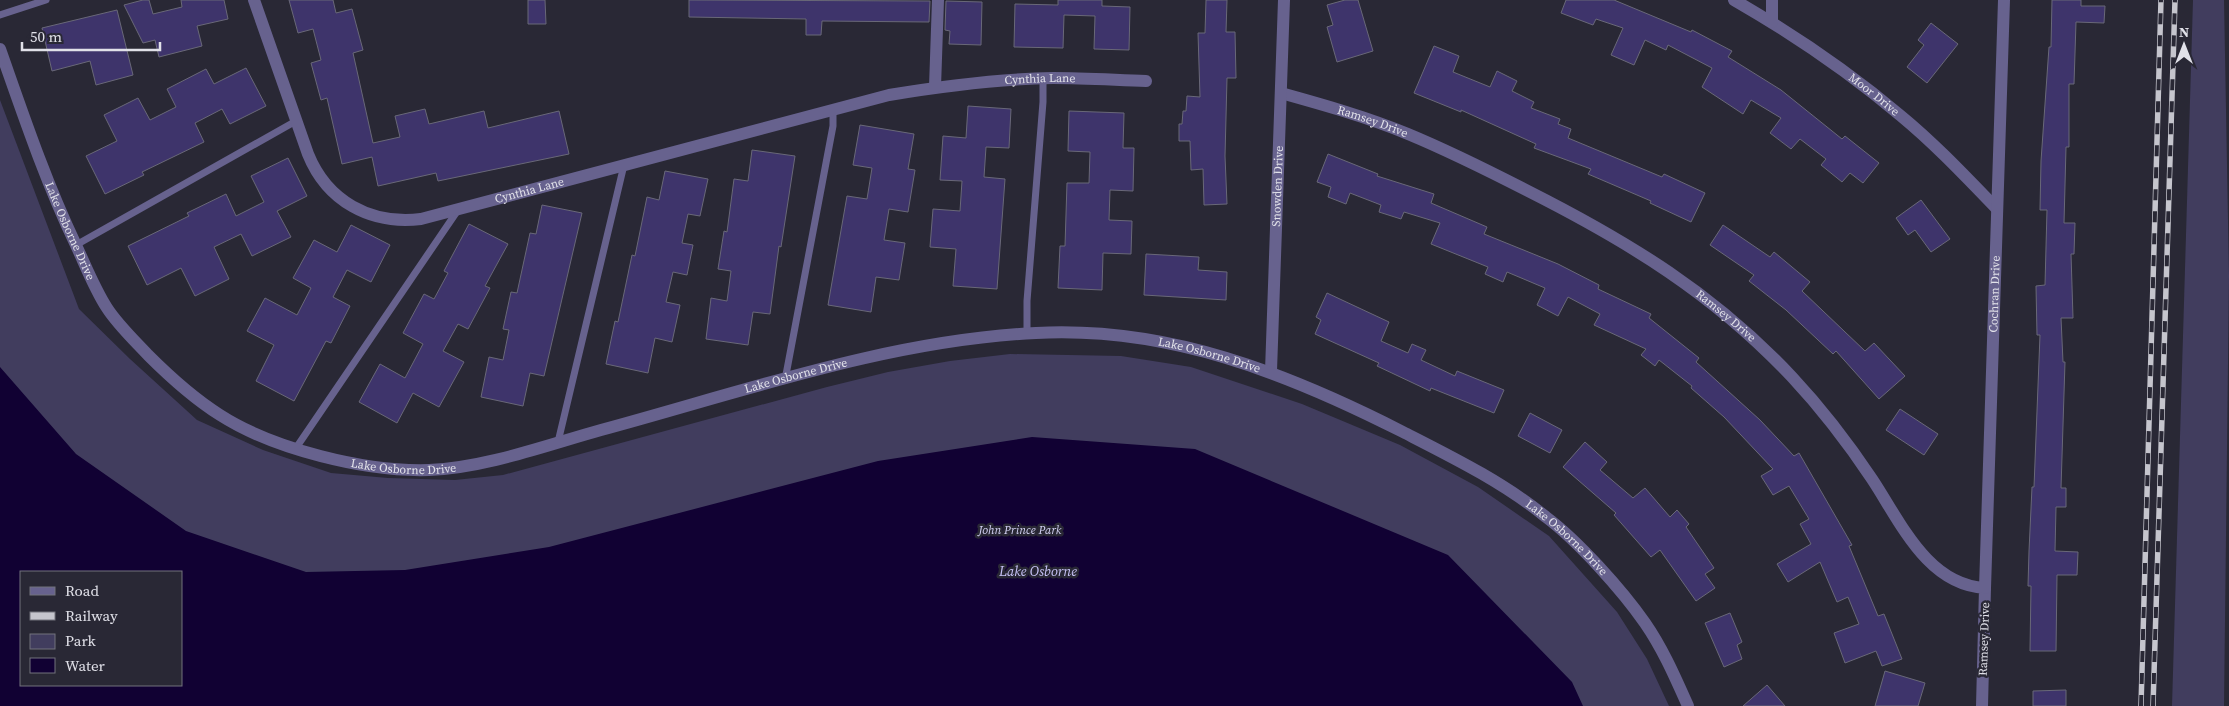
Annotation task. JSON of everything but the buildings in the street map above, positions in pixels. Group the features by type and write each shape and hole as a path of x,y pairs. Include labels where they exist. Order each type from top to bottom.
{"street":[{"name":"Cynthia Lane","path":"254,0 308,154 319,177 336,196 358,211 382,219 408,221 458,209 889,95 935,87 994,81 1043,79 1146,81"},
{"path":"935,87 938,0"},
{"name":"Snowden Drive","path":"1271,371 1284,0"},
{"name":"Moor Drive","path":"1734,0 1772,22 1850,75 1902,117 1951,162 1997,209"},
{"path":"1772,0 1772,22"},
{"name":"Cochran Drive","path":"1985,588 2004,0"},
{"name":"Lake Osborne Drive","path":"0,49 41,166 106,307 161,368 189,393 224,418 296,448 330,459 364,465 430,470 476,463 906,349 975,338 1027,334 1089,333 1146,340 1209,352 1271,371 1359,410 1452,457 1508,490 1549,518 1612,582 1644,621 1665,655 1688,706"},
{"name":"Ramsey Drive","path":"1281,93 1345,111 1406,133 1465,160 1589,222 1651,258 1698,291 1752,337 1793,378 1830,421 1872,479 1901,528 1932,564 1968,587 1985,588 1982,706"}],"lane":[{"path":"0,15 46,0"},
{"path":"1027,334 1027,301 1043,102 1043,79"},
{"path":"784,380 833,126 833,110"},
{"path":"76,245 296,121"},
{"path":"558,442 624,165"},
{"path":"296,448 458,209"}],"green space":[{"path":"2193,0 2224,0 2229,276 2224,706 2172,706"},
{"name":"Lake Osborne","path":"0,100 79,309 197,420 263,450 331,473 388,478 455,480 503,475 827,387 888,372 950,361 1010,354 1121,356 1191,367 1302,404 1400,445 1478,487 1549,536 1617,612 1647,659 1669,706 0,706"}],"water":[{"name":"Lake Osborne","path":"0,367 76,454 186,531 306,572 405,570 549,547 878,461 1032,437 1195,449 1448,555 1572,682 1583,706 0,706"}],"railway":[{"path":"2141,706 2161,0"},
{"path":"2153,706 2175,0"}],"park label":[{"name":"John Prince Park","path":"1020,530"}]}
